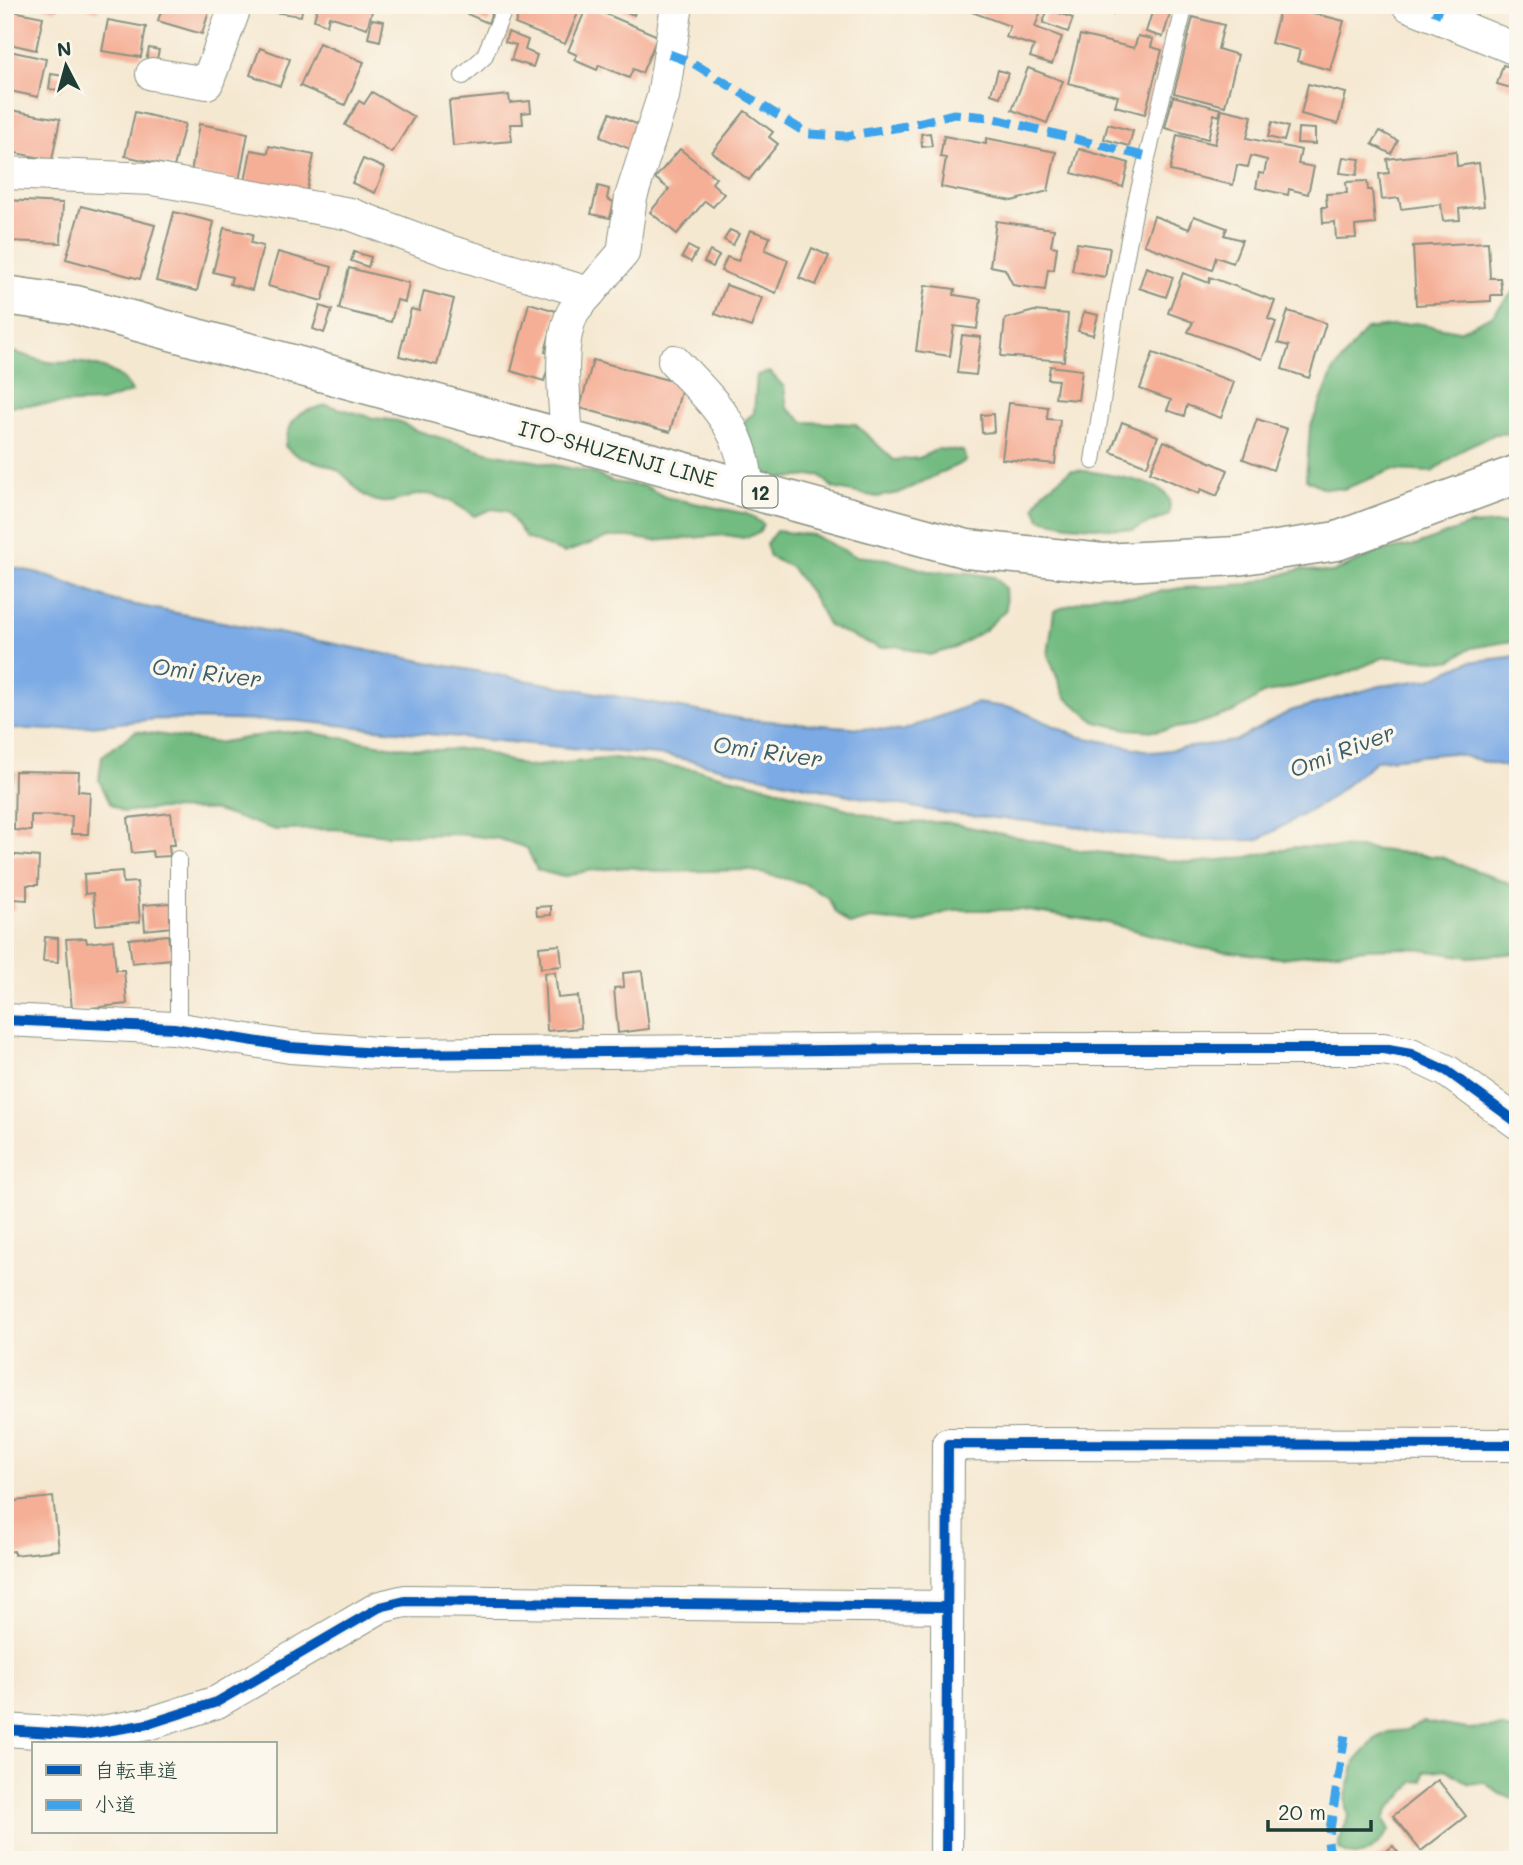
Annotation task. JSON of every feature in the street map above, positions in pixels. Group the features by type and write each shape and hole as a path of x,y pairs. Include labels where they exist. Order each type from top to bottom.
{"main road":[{"name":"ITO-SHUZENJI LINE","path":"5,295 76,305 967,549 1102,562 1237,556 1337,541 1518,474"}],"street":[{"path":"152,74 207,83 236,5"},
{"path":"567,439 564,369 567,332 573,312 623,253 631,197 663,97 677,5"},
{"path":"1408,5 1518,50"},
{"path":"5,173 152,179 350,214 449,251 589,293"},
{"path":"674,361 721,410 732,429 747,467 747,488"},
{"path":"5,1020 178,1029 290,1046 393,1054 928,1049 1383,1049 1411,1054 1447,1071 1518,1123"},
{"path":"946,1860 948,1444 1518,1445"},
{"path":"5,1730 83,1735 148,1724 217,1702 380,1607 405,1601 947,1607"}],"lane":[{"path":"463,76 484,57 506,5"},
{"path":"1093,461 1117,303 1136,202 1185,5"},
{"path":"178,859 178,1029"}],"green space":[{"path":"1518,286 1518,433 1495,434 1466,447 1432,472 1392,470 1344,489 1323,488 1306,479 1310,428 1333,372 1366,329 1416,323 1459,331 1492,316"},
{"path":"5,350 48,362 76,362 101,367 123,379 132,392 101,402 5,406"},
{"path":"770,372 784,387 787,408 804,422 855,424 894,460 919,458 938,449 963,451 966,461 899,493 877,497 833,488 820,475 777,479 761,470 743,422 754,413 757,375"},
{"path":"327,405 374,418 398,421 415,430 487,452 590,472 613,482 645,486 665,497 747,514 763,524 759,533 743,538 726,535 653,541 609,537 564,553 526,538 507,511 492,509 474,516 445,499 425,494 390,502 377,501 365,496 332,467 297,455 285,446 297,416"},
{"path":"1071,470 1122,477 1149,484 1166,494 1169,499 1169,515 1133,530 1069,525 1040,519 1035,506 1044,491"},
{"path":"1518,523 1518,640 1471,648 1450,661 1385,657 1345,674 1263,694 1236,711 1194,725 1157,731 1127,729 1096,722 1065,697 1048,655 1054,611 1099,594 1134,596 1182,588 1249,584 1301,569 1333,573 1380,551 1417,545 1469,525"},
{"path":"776,531 813,535 855,556 887,559 927,571 994,577 1005,588 1006,609 985,630 955,648 929,655 897,646 879,648 829,626 812,595 791,567 770,557 766,544"},
{"path":"136,731 217,743 280,732 308,732 389,746 432,750 474,749 527,767 614,758 699,770 767,786 896,823 946,822 1079,850 1192,863 1247,857 1294,847 1361,848 1441,857 1505,882 1518,890 1518,953 1469,957 1409,948 1365,949 1280,958 1199,948 1108,923 1022,910 952,910 915,923 870,919 850,925 835,912 828,898 803,883 748,870 662,872 629,867 586,871 563,877 537,870 527,848 500,839 458,834 387,835 334,829 276,830 213,810 157,809 123,812 110,803 99,780 102,756"},
{"path":"1423,1722 1468,1729 1501,1727 1518,1734 1518,1800 1500,1794 1484,1782 1469,1784 1446,1769 1425,1772 1423,1781 1413,1782 1390,1808 1384,1819 1390,1830 1379,1843 1361,1855 1347,1854 1339,1849 1339,1842 1348,1817 1345,1800 1355,1762 1376,1738"}],"water":[{"name":"Omi River","path":"5,566 39,573 115,601 448,666 742,719 901,731 975,703 1014,708 1077,736 1154,752 1235,741 1290,711 1380,686 1430,679 1468,662 1518,656 1518,770 1451,753 1377,760 1327,801 1258,840 1173,841 1066,825 944,813 669,756 296,721 157,719 52,730 5,728"}],"building":[{"path":"37,5 57,5 56,11"},
{"path":"79,5 100,5 98,12"},
{"path":"163,5 211,5 202,34 158,21"},
{"path":"272,5 303,5 301,16 272,12"},
{"path":"318,5 374,5 367,28 329,16 327,25 314,20"},
{"path":"460,5 495,5 488,23 458,10"},
{"path":"522,5 559,5 578,13 565,44 515,24"},
{"path":"608,5 637,5 634,15"},
{"path":"971,5 1043,5 1035,27 1062,37 1052,64 1030,57 1034,46 1006,37 1010,26 969,11"},
{"path":"1087,5 1116,5 1113,14"},
{"path":"1281,5 1344,21 1330,70 1297,61 1300,50 1271,43"},
{"path":"587,6 658,36 642,73 633,69 629,78 599,65 597,70 574,60 577,55 568,51"},
{"path":"1048,9 1073,18 1068,32 1043,23"},
{"path":"1153,9 1170,14 1163,37 1146,32"},
{"path":"8,10 43,17 36,50 5,43"},
{"path":"1193,17 1224,25 1218,49 1238,55 1225,106 1174,93"},
{"path":"372,19 384,21 380,41 368,38"},
{"path":"108,20 146,27 141,57 102,51"},
{"path":"508,32 528,40 525,50 537,55 533,67 511,60 516,45 505,42"},
{"path":"1080,35 1134,48 1138,36 1153,39 1151,47 1162,50 1145,114 1115,106 1118,96 1068,83"},
{"path":"319,43 364,62 345,105 300,86"},
{"path":"149,48 159,50 156,63 146,61"},
{"path":"260,48 290,59 280,86 250,75"},
{"path":"5,50 46,59 38,97 5,90"},
{"path":"1503,65 1518,69 1518,90 1497,84"},
{"path":"1028,68 1063,81 1047,123 1012,110"},
{"path":"998,70 1008,73 1000,97 991,94"},
{"path":"51,74 64,76 62,91 49,89"},
{"path":"1308,84 1346,93 1338,124 1301,114"},
{"path":"372,92 414,117 392,153 345,125 359,101 364,104"},
{"path":"509,95 510,103 530,101 531,112 522,113 523,124 510,124 512,141 453,146 449,101"},
{"path":"1173,96 1221,109 1219,116 1214,114 1208,139 1165,128"},
{"path":"5,109 60,119 52,160 5,151"},
{"path":"1222,109 1252,116 1247,138 1301,150 1298,164 1314,167 1308,194 1289,189 1288,195 1256,188 1259,173 1264,174 1267,160 1251,156 1248,167 1237,165 1233,185 1170,171 1177,135 1215,144"},
{"path":"745,111 773,132 769,137 778,144 749,180 712,152"},
{"path":"135,112 185,124 174,167 125,156"},
{"path":"610,113 639,125 630,149 600,137"},
{"path":"1272,122 1288,127 1284,141 1268,137"},
{"path":"199,124 248,133 239,181 191,173"},
{"path":"1108,124 1133,131 1129,146 1104,139"},
{"path":"1298,128 1315,129 1315,144 1297,143"},
{"path":"1380,131 1398,141 1391,154 1372,144"},
{"path":"930,133 932,146 922,147 921,134"},
{"path":"944,136 986,144 986,138 1056,152 1048,191 1012,201 941,187 946,158 940,157"},
{"path":"269,146 314,155 304,204 245,181 251,150 268,153"},
{"path":"680,149 716,178 712,183 724,194 713,207 705,201 677,234 650,212 669,189 655,178"},
{"path":"1079,149 1129,163 1123,187 1072,173"},
{"path":"1456,151 1457,166 1479,163 1484,206 1459,209 1460,220 1443,221 1441,204 1401,209 1399,198 1382,200 1379,174 1389,173 1387,159"},
{"path":"1343,157 1360,159 1357,175 1340,173"},
{"path":"363,159 385,168 375,193 352,183"},
{"path":"1367,181 1368,190 1372,190 1375,224 1355,226 1356,238 1336,239 1335,222 1323,223 1322,207 1327,207 1326,194 1347,193 1346,182"},
{"path":"598,186 609,189 607,199 614,202 610,218 591,214"},
{"path":"5,200 63,203 61,243 5,241"},
{"path":"81,206 155,225 140,279 66,259"},
{"path":"174,212 214,222 197,291 156,281"},
{"path":"1154,216 1189,229 1194,216 1227,228 1224,235 1242,240 1233,263 1216,257 1212,270 1144,245"},
{"path":"996,221 1054,229 1051,246 1057,247 1054,270 1048,269 1045,290 1013,285 1005,269 990,266"},
{"path":"224,228 253,234 251,243 263,246 252,290 230,284 232,277 213,272"},
{"path":"730,230 739,234 733,245 724,240"},
{"path":"750,230 770,237 765,250 788,260 776,293 721,271 727,257 738,261"},
{"path":"1488,242 1490,278 1500,278 1502,295 1491,295 1491,301 1416,305 1413,246"},
{"path":"1077,243 1110,248 1105,277 1072,271"},
{"path":"688,246 697,251 691,262 682,257"},
{"path":"812,248 829,256 816,285 799,278"},
{"path":"710,251 719,256 713,267 704,262"},
{"path":"278,252 332,267 322,301 268,286"},
{"path":"354,252 371,257 368,267 351,261"},
{"path":"1146,267 1173,277 1166,297 1139,288"},
{"path":"349,268 409,283 405,302 397,300 391,322 339,309"},
{"path":"1183,273 1209,283 1210,277 1275,301 1268,319 1276,322 1262,359 1188,332 1193,322 1168,313"},
{"path":"726,285 762,298 751,327 715,314"},
{"path":"925,285 955,289 954,295 981,299 977,329 954,326 950,356 916,351"},
{"path":"424,291 454,299 437,365 399,356 411,309 419,311"},
{"path":"529,303 556,311 545,352 552,354 544,381 511,371"},
{"path":"320,306 332,310 324,333 313,329"},
{"path":"1034,311 1068,314 1064,361 1001,356 1005,319"},
{"path":"1288,311 1326,323 1309,378 1282,369 1289,346 1278,343"},
{"path":"1084,312 1098,315 1093,335 1078,331"},
{"path":"962,335 981,337 976,375 957,373"},
{"path":"1153,353 1234,382 1221,418 1187,405 1184,416 1167,410 1171,400 1140,389"},
{"path":"593,360 683,384 670,432 580,408"},
{"path":"1050,366 1082,370 1078,400 1055,398 1058,380 1048,379"},
{"path":"1009,403 1048,407 1047,419 1060,420 1055,464 1002,459"},
{"path":"993,414 994,432 982,433 981,415"},
{"path":"1257,419 1287,429 1273,470 1243,459"},
{"path":"1122,422 1158,436 1147,466 1111,452"},
{"path":"1164,441 1228,470 1217,496 1201,489 1199,494 1150,472"},
{"path":"15,771 79,772 78,791 90,792 88,834 71,834 72,816 31,815 31,831 14,830"},
{"path":"5,772 9,772 7,801 5,801"},
{"path":"171,813 175,845 169,845 170,856 153,857 152,851 132,853 128,818"},
{"path":"5,854 39,857 38,885 27,885 27,900 14,899 14,911 5,911"},
{"path":"122,871 123,883 137,882 140,922 96,925 93,893 85,894 84,874"},
{"path":"170,903 172,927 145,930 143,905"},
{"path":"551,906 551,915 537,916 536,907"},
{"path":"168,935 171,959 132,963 129,939"},
{"path":"45,937 58,938 58,962 43,961"},
{"path":"86,938 87,943 113,940 116,970 124,970 127,1004 72,1010 66,939"},
{"path":"560,945 562,966 541,968 539,947"},
{"path":"642,971 649,1029 618,1033 614,988 624,987 623,973"},
{"path":"555,972 558,998 578,996 581,1028 547,1031 544,973"},
{"path":"53,1497 59,1550 14,1555 14,1551 5,1552 5,1502"},
{"path":"1438,1780 1466,1816 1421,1851 1393,1816"},
{"path":"1393,1846 1404,1860 1375,1860"}],"marked path":[{"path":"1435,16 1440,5"},
{"path":"669,54 693,63 808,134 846,136 906,126 953,114 988,117 1147,157"},
{"path":"1331,1860 1328,1842 1346,1728"},
{"path":"1517,1860 1518,1855"}],"cycle path":[{"path":"5,1020 174,1028 290,1047 393,1054 928,1049 1383,1049 1411,1054 1447,1071 1518,1123"},
{"path":"946,1860 948,1444 1518,1445"},
{"path":"5,1730 83,1735 148,1724 217,1702 380,1607 405,1601 947,1607"}]}
